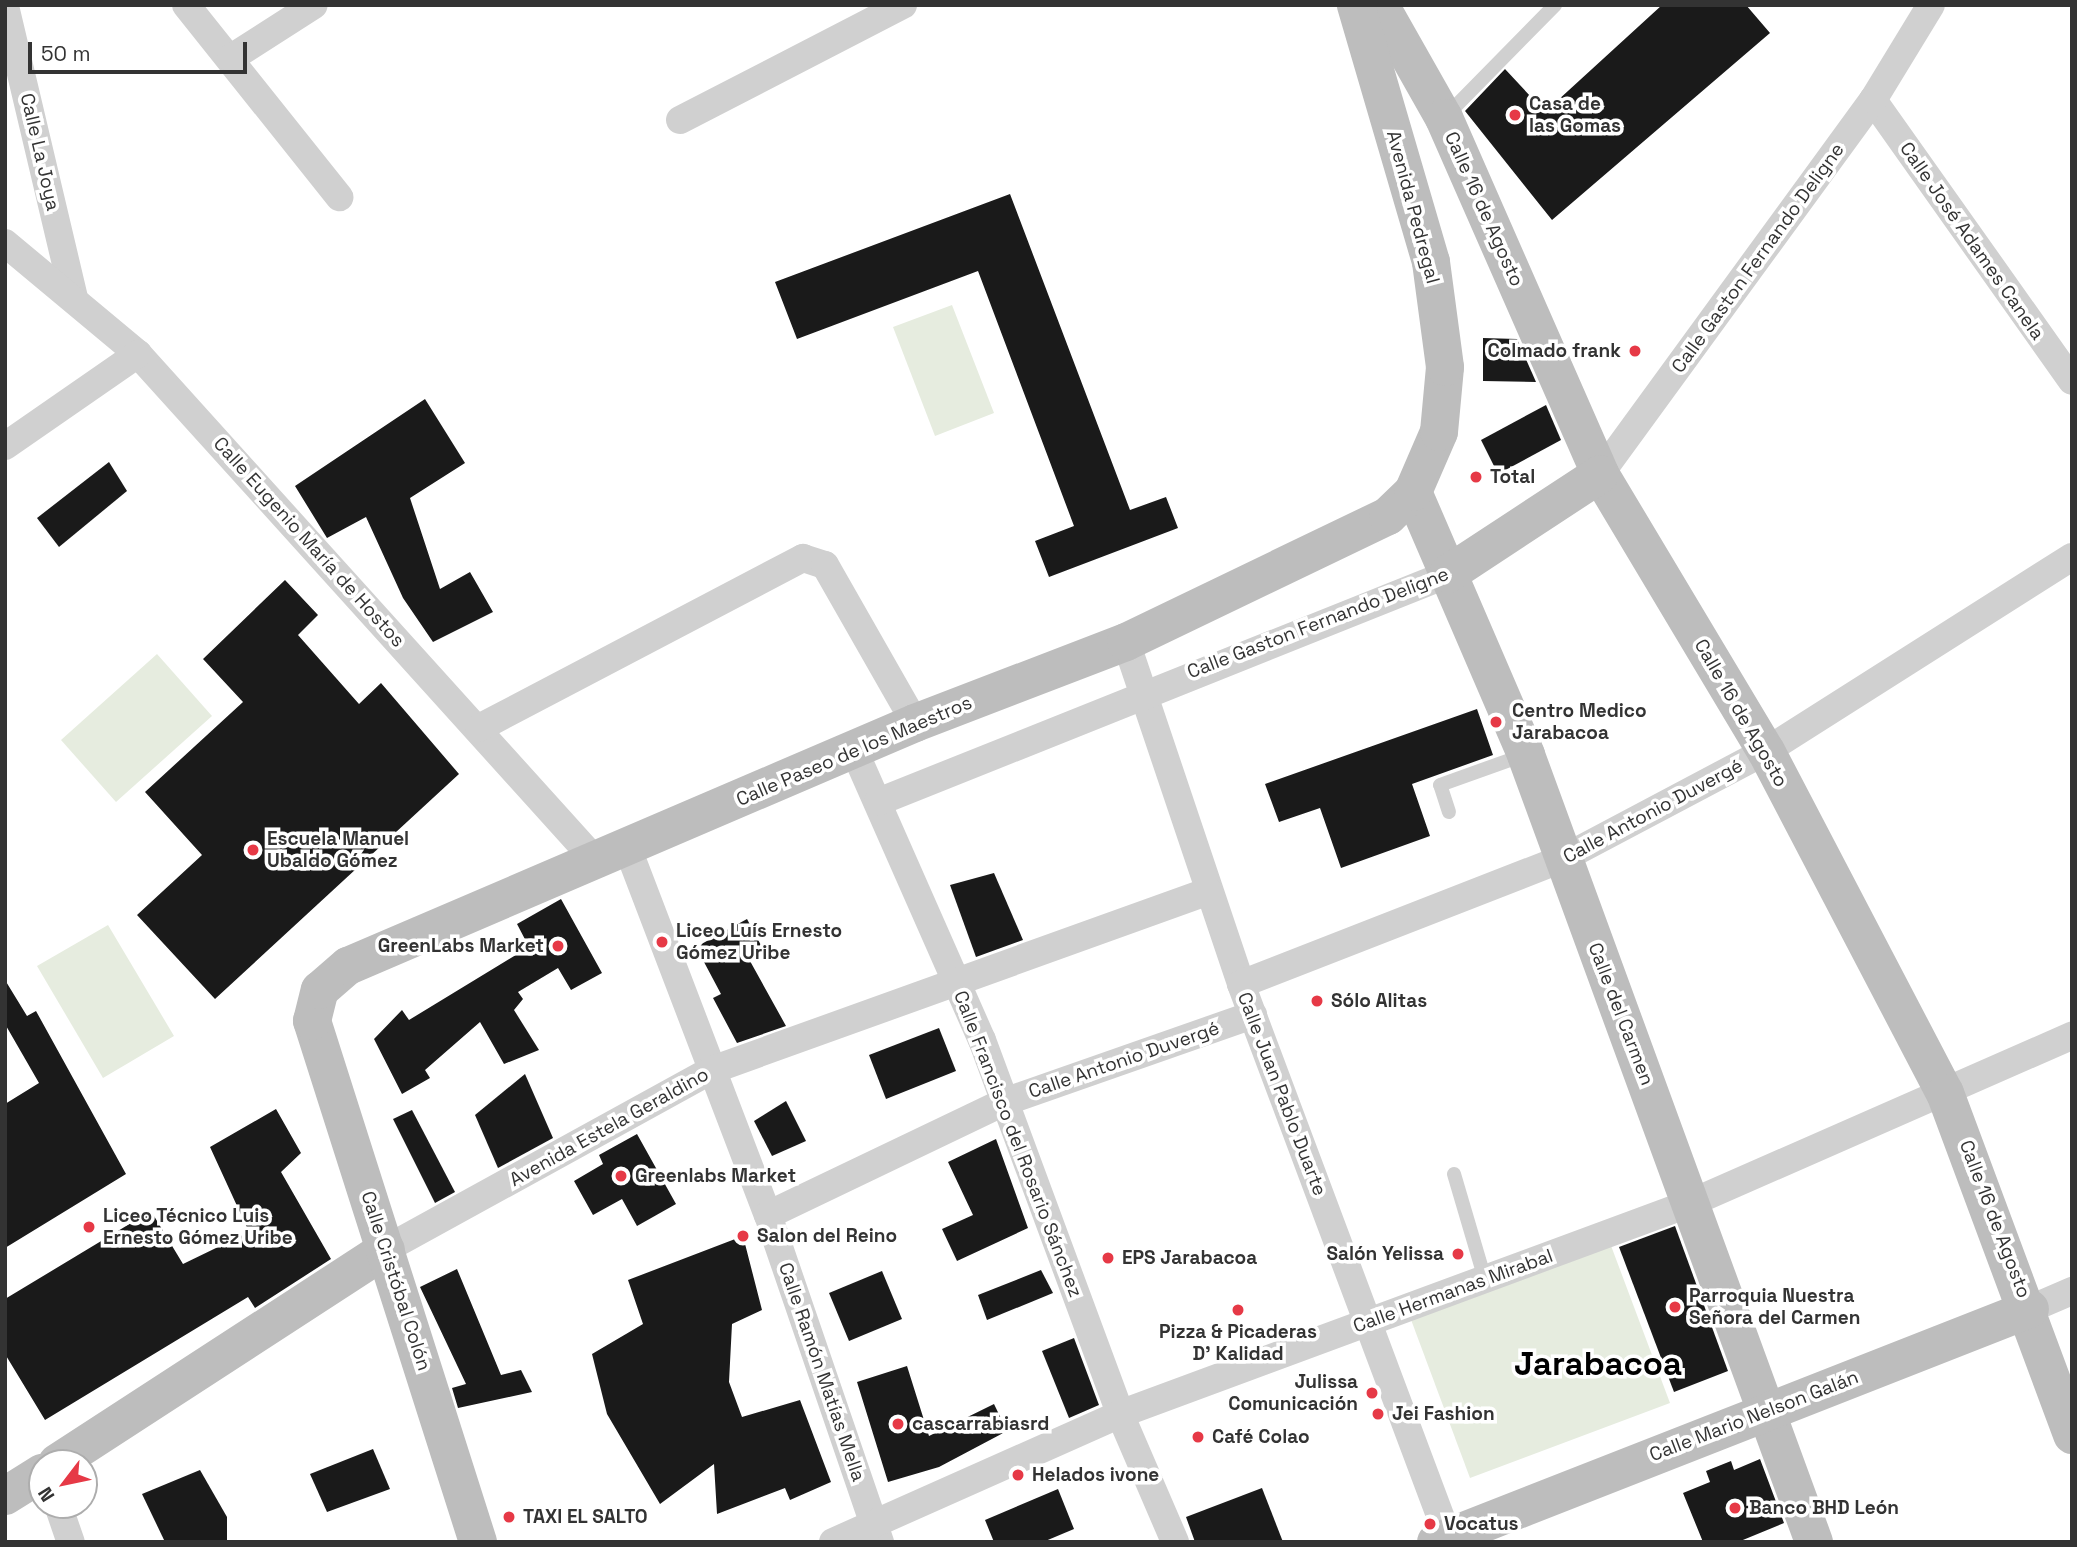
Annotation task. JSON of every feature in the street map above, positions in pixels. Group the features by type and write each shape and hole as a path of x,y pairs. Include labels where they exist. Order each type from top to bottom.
{"street":[{"path":"186,5 231,58 339,197"},
{"path":"231,58 314,5"},
{"path":"680,120 902,5"},
{"name":"Avenida Pedregal","path":"1356,5 1432,262 1445,367 1439,432 1413,492"},
{"name":"Calle 16 de Agosto","path":"1380,5 1444,118 1600,474 1766,751 1945,1093 2030,1308 2072,1435"},
{"name":"Calle Gaston Fernando Deligne","path":"878,802 1142,691 1448,574 1600,474 1873,100 1931,5"},
{"name":"Calle La Joya","path":"5,6 74,297"},
{"name":"Calle José Adames Canela","path":"1873,100 2072,381"},
{"name":"Calle Eugenio María de Hostos","path":"5,243 74,297 138,354 479,728 611,855"},
{"path":"5,446 138,354"},
{"name":"Calle del Carmen","path":"1413,492 1526,755 1562,859 1770,1408 1814,1542"},
{"name":"Calle Paseo de los Maestros","path":"312,1021 320,990 348,966 915,723 1126,642 1361,532 1413,492"},
{"path":"479,728 803,558 825,565 915,723"},
{"name":"Calle Antonio Duvergé","path":"1241,984 1562,859 1766,751 2072,558"},
{"name":"Calle Juan Pablo Duarte","path":"1126,642 1241,984 1445,1540"},
{"name":"Calle Francisco del Rosario Sánchez","path":"853,750 957,984 1004,1102 1120,1414 1175,1542"},
{"name":"Calle Ramón Matías Mella","path":"611,855 712,1070 768,1215 876,1532"},
{"name":"Avenida Estela Geraldino","path":"79,1449 386,1249 712,1070 957,984 1209,891"},
{"name":"Calle Antonio Duvergé","path":"768,1215 1004,1102 1253,1016"},
{"name":"Calle Cristóbal Colón","path":"312,1021 478,1542"},
{"name":"Calle Hermanas Mirabal","path":"833,1542 876,1532 1120,1414 1693,1202 2072,1036"},
{"name":"Calle Mario Nelson Galán","path":"1445,1540 1770,1408 2072,1291"},
{"path":"5,1496 28,1482"},
{"path":"63,1519 71,1542"}],"lane":[{"path":"1444,118 1555,5"},
{"path":"1449,811 1440,785 1526,755"},
{"path":"1454,1174 1485,1279"}],"shaded area":[{"path":"952,305 994,413 935,436 893,327"},
{"path":"157,654 212,716 116,802 61,740"},
{"path":"108,925 174,1036 103,1078 37,966"},
{"path":"1610,1243 1670,1403 1470,1478 1410,1317"}],"building":[{"path":"1662,5 1746,5 1770,33 1552,220 1465,111 1505,69 1545,112"},
{"path":"1010,194 1130,510 1166,497 1178,528 1049,577 1035,541 1074,526 978,271 797,339 775,282"},
{"path":"1483,338 1517,339 1536,382 1483,381"},
{"path":"425,399 465,463 410,498 440,589 470,572 493,612 433,642 403,598 366,517 327,538 295,486"},
{"path":"1546,405 1561,440 1498,474 1481,440"},
{"path":"109,462 127,491 59,547 37,518"},
{"path":"285,580 318,615 298,635 359,704 381,683 459,774 215,999 137,915 202,855 145,792 243,702 203,659"},
{"path":"1477,709 1493,755 1412,784 1430,836 1341,868 1320,808 1279,822 1265,784"},
{"path":"994,873 1023,940 976,957 950,885"},
{"path":"561,899 602,973 571,990 558,968 518,992 523,999 514,1010 539,1050 504,1064 480,1022 425,1070 430,1078 402,1094 374,1039 402,1010 409,1020 529,947 517,924"},
{"path":"747,919 765,953 750,961 786,1026 737,1043 713,998 721,994 696,947"},
{"path":"5,980 27,1016 36,1011 126,1174 5,1248 5,1104 39,1083 5,1024"},
{"path":"939,1028 956,1071 886,1099 869,1055"},
{"path":"525,1074 553,1138 498,1168 475,1115"},
{"path":"786,1101 806,1141 772,1156 754,1121"},
{"path":"276,1109 301,1153 281,1172 331,1259 255,1308 248,1297 45,1420 5,1354 5,1299 151,1211 183,1264 249,1232 210,1147"},
{"path":"412,1110 455,1192 435,1203 393,1119"},
{"name":"Greenlabs Market","path":"637,1134 676,1204 637,1226 622,1199 593,1215 574,1181 603,1164 599,1155"},
{"path":"996,1139 1028,1228 957,1261 942,1229 973,1215 948,1162"},
{"name":"Parroquia Nuestra Señora del Carmen","path":"1675,1226 1728,1371 1674,1392 1619,1247"},
{"path":"743,1236 762,1310 732,1324 729,1382 742,1417 800,1400 831,1482 790,1500 785,1488 717,1514 714,1464 660,1504 607,1414 592,1354 643,1324 628,1280"},
{"path":"457,1269 501,1375 521,1370 532,1392 458,1408 452,1388 466,1384 420,1287"},
{"path":"1041,1270 1053,1293 987,1320 978,1295"},
{"path":"882,1271 902,1319 849,1341 829,1293"},
{"path":"1074,1338 1099,1405 1069,1418 1042,1351"},
{"name":"cascarrabiasrd","path":"907,1366 929,1436 994,1404 1007,1431 939,1467 888,1482 857,1382"},
{"path":"373,1449 390,1489 327,1512 310,1474"},
{"name":"Banco BHD León","path":"1760,1459 1784,1523 1738,1542 1703,1542 1683,1493 1710,1482 1706,1471 1731,1461 1734,1470"},
{"path":"200,1470 227,1517 227,1542 165,1542 142,1494"},
{"path":"1262,1488 1283,1542 1195,1542 1186,1517"},
{"path":"1058,1489 1074,1529 1043,1542 994,1542 985,1520"}],"place":[{"name":"Casa de las Gomas","path":"1515,115"},
{"name":"Colmado frank","path":"1635,351"},
{"name":"Total","path":"1476,477"},
{"name":"Centro Medico Jarabacoa","path":"1496,722"},
{"name":"Escuela Manuel Ubaldo Gómez","path":"253,850"},
{"name":"Liceo Luís Ernesto Gómez Uribe","path":"662,942"},
{"name":"GreenLabs Market","path":"558,946"},
{"name":"Sólo Alitas","path":"1317,1001"},
{"name":"Greenlabs Market","path":"621,1176"},
{"name":"Liceo Técnico Luis Ernesto Gómez Uribe","path":"89,1227"},
{"name":"Salon del Reino","path":"743,1236"},
{"name":"Salón Yelissa","path":"1458,1254"},
{"name":"EPS Jarabacoa","path":"1108,1258"},
{"name":"Parroquia Nuestra Señora del Carmen","path":"1675,1307"},
{"name":"Pizza & Picaderas D' Kalidad","path":"1238,1310"},
{"name":"Julissa Comunicación","path":"1372,1393"},
{"name":"Jei Fashion","path":"1378,1414"},
{"name":"cascarrabiasrd","path":"898,1424"},
{"name":"Café Colao","path":"1198,1437"},
{"name":"Helados ivone","path":"1018,1475"},
{"name":"Banco BHD León","path":"1735,1508"},
{"name":"TAXI EL SALTO","path":"509,1517"},
{"name":"Vocatus","path":"1430,1524"}],"district":[{"name":"Jarabacoa","path":"1598,1365"}]}
